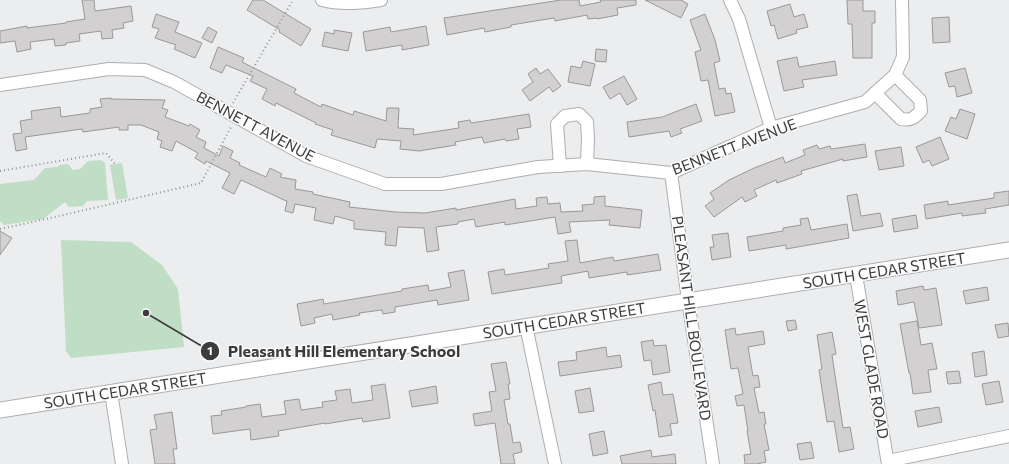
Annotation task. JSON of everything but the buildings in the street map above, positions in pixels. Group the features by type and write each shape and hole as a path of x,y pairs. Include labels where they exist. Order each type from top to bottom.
{"street":[{"path":"322,0 359,4 381,0"},
{"path":"730,0 739,19 771,128"},
{"name":"BENNETT AVENUE","path":"0,85 109,69 145,70 174,82 306,156 384,184 441,184 538,167 587,164 671,172 771,128 865,102 895,75 903,56 902,0"},
{"path":"875,93 901,119 907,120 913,118 921,111 920,100 895,75"},
{"path":"560,166 557,124 565,116 579,114 587,122 587,164"},
{"name":"PLEASANT HILL BOULEVARD","path":"671,172 688,300 713,464"},
{"name":"SOUTH CEDAR STREET","path":"0,410 1009,250"},
{"name":"WEST GLADE ROAD","path":"856,275 888,462"},
{"path":"526,326 555,464"},
{"path":"111,392 122,464"},
{"path":"888,462 1009,436"}],"path":[{"path":"0,229 201,183 232,114 293,0"},
{"path":"0,171 106,153 115,164"}],"green space":[{"path":"101,160 105,163 108,200 87,201 83,206 69,207 65,202 43,219 4,225 0,221 0,184 34,180 45,168 68,164 73,170 80,169 88,161"},
{"path":"122,163 128,198 116,200 110,165"},
{"path":"61,240 131,242 162,265 178,289 184,347 71,358 66,351"}],"place":[{"name":"Pleasant Hill Elementary School","path":"146,313"}]}
